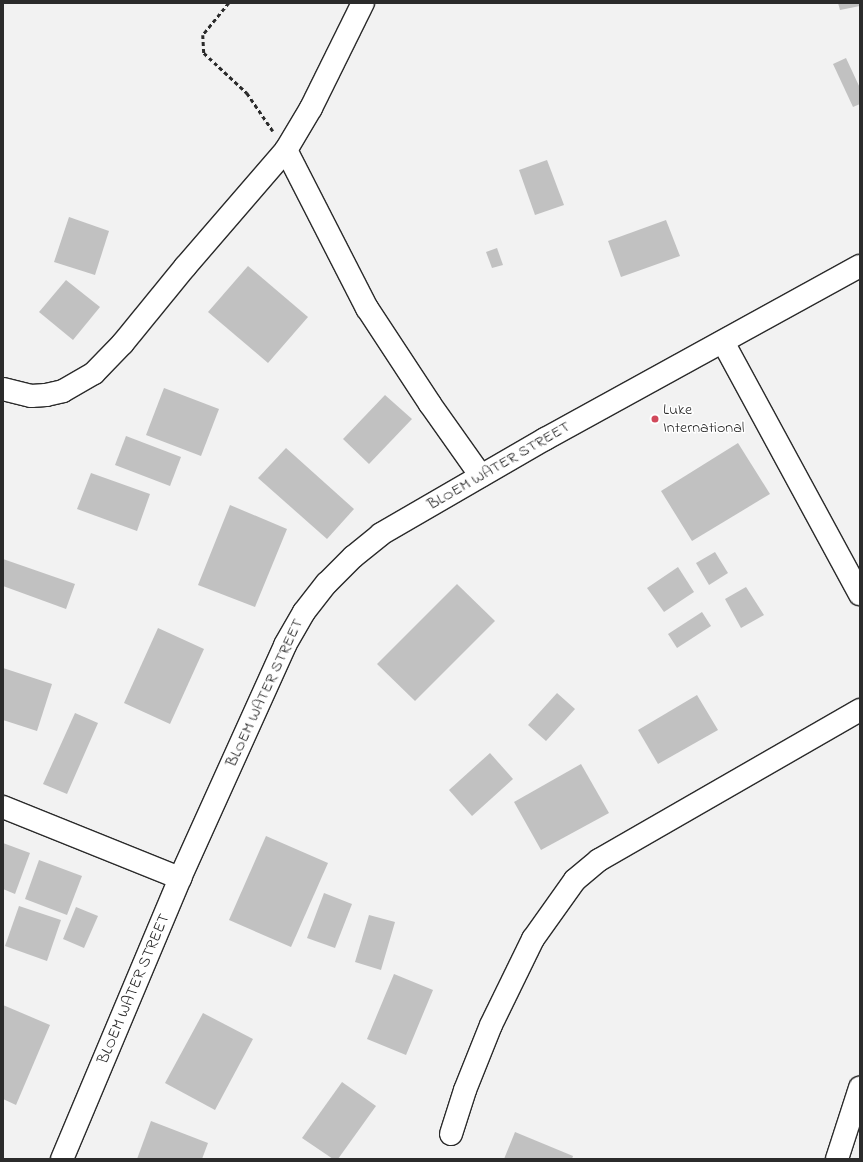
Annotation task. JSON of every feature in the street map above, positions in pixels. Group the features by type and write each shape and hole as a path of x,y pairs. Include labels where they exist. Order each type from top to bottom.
{"street":[{"path":"3,389 31,396 46,395 63,391 94,373 123,343 185,267 286,150 311,108 363,3"},
{"path":"286,150 367,308 430,404 481,476"},
{"name":"BLOEM WATER STREET","path":"62,1159 180,878 285,645 304,612 327,583 353,557 381,534 481,476 860,266"},
{"path":"723,342 860,594"},
{"path":"451,1134 465,1090 491,1025 533,939 575,880 599,860 860,710"},
{"path":"3,807 180,878"},
{"path":"837,1159 853,1137 860,1088"}],"path":[{"path":"229,3 203,35 204,53 247,93 286,150"}],"building":[{"path":"838,3 860,3 860,6 840,10"},
{"path":"846,58 860,88 860,104 853,107 833,64"},
{"path":"547,160 564,205 535,215 519,170"},
{"path":"69,217 109,231 95,275 54,262"},
{"path":"666,220 680,256 621,277 608,241"},
{"path":"497,248 503,265 492,268 486,252"},
{"path":"248,266 308,317 268,363 208,312"},
{"path":"66,280 100,307 73,340 39,312"},
{"path":"164,388 219,409 201,456 146,435"},
{"path":"385,395 412,419 369,464 343,439"},
{"path":"126,436 181,457 170,486 115,465"},
{"path":"738,443 770,494 692,541 661,491"},
{"path":"286,448 354,509 327,539 258,478"},
{"path":"91,473 150,494 137,531 77,509"},
{"path":"230,505 287,529 255,607 198,585"},
{"path":"715,552 728,573 709,585 696,563"},
{"path":"3,559 75,584 66,609 3,586"},
{"path":"678,567 694,592 664,612 647,588"},
{"path":"457,584 495,621 415,701 377,664"},
{"path":"746,587 764,615 741,628 725,599"},
{"path":"702,612 711,626 677,648 668,634"},
{"path":"158,628 204,649 170,724 124,703"},
{"path":"3,668 52,684 37,731 3,720"},
{"path":"557,693 575,709 546,741 528,725"},
{"path":"697,695 718,730 658,764 638,730"},
{"path":"75,713 98,723 67,794 43,784"},
{"path":"490,753 513,779 472,816 449,790"},
{"path":"581,764 609,813 541,850 514,802"},
{"path":"266,836 328,863 291,947 229,920"},
{"path":"3,843 30,853 15,894 3,889"},
{"path":"39,860 82,876 67,915 25,899"},
{"path":"324,893 352,904 335,948 307,938"},
{"path":"19,906 61,920 47,961 5,946"},
{"path":"76,907 98,916 84,948 63,939"},
{"path":"369,915 395,922 381,970 355,962"},
{"path":"394,974 433,990 406,1055 367,1039"},
{"path":"3,1005 50,1025 16,1105 3,1099"},
{"path":"203,1013 253,1039 215,1110 165,1083"},
{"path":"342,1082 376,1106 338,1159 333,1159 302,1138"},
{"path":"151,1121 208,1143 202,1159 137,1159"},
{"path":"515,1132 573,1156 572,1159 504,1159"}],"place":[{"name":"Luke International","path":"655,419"}]}
